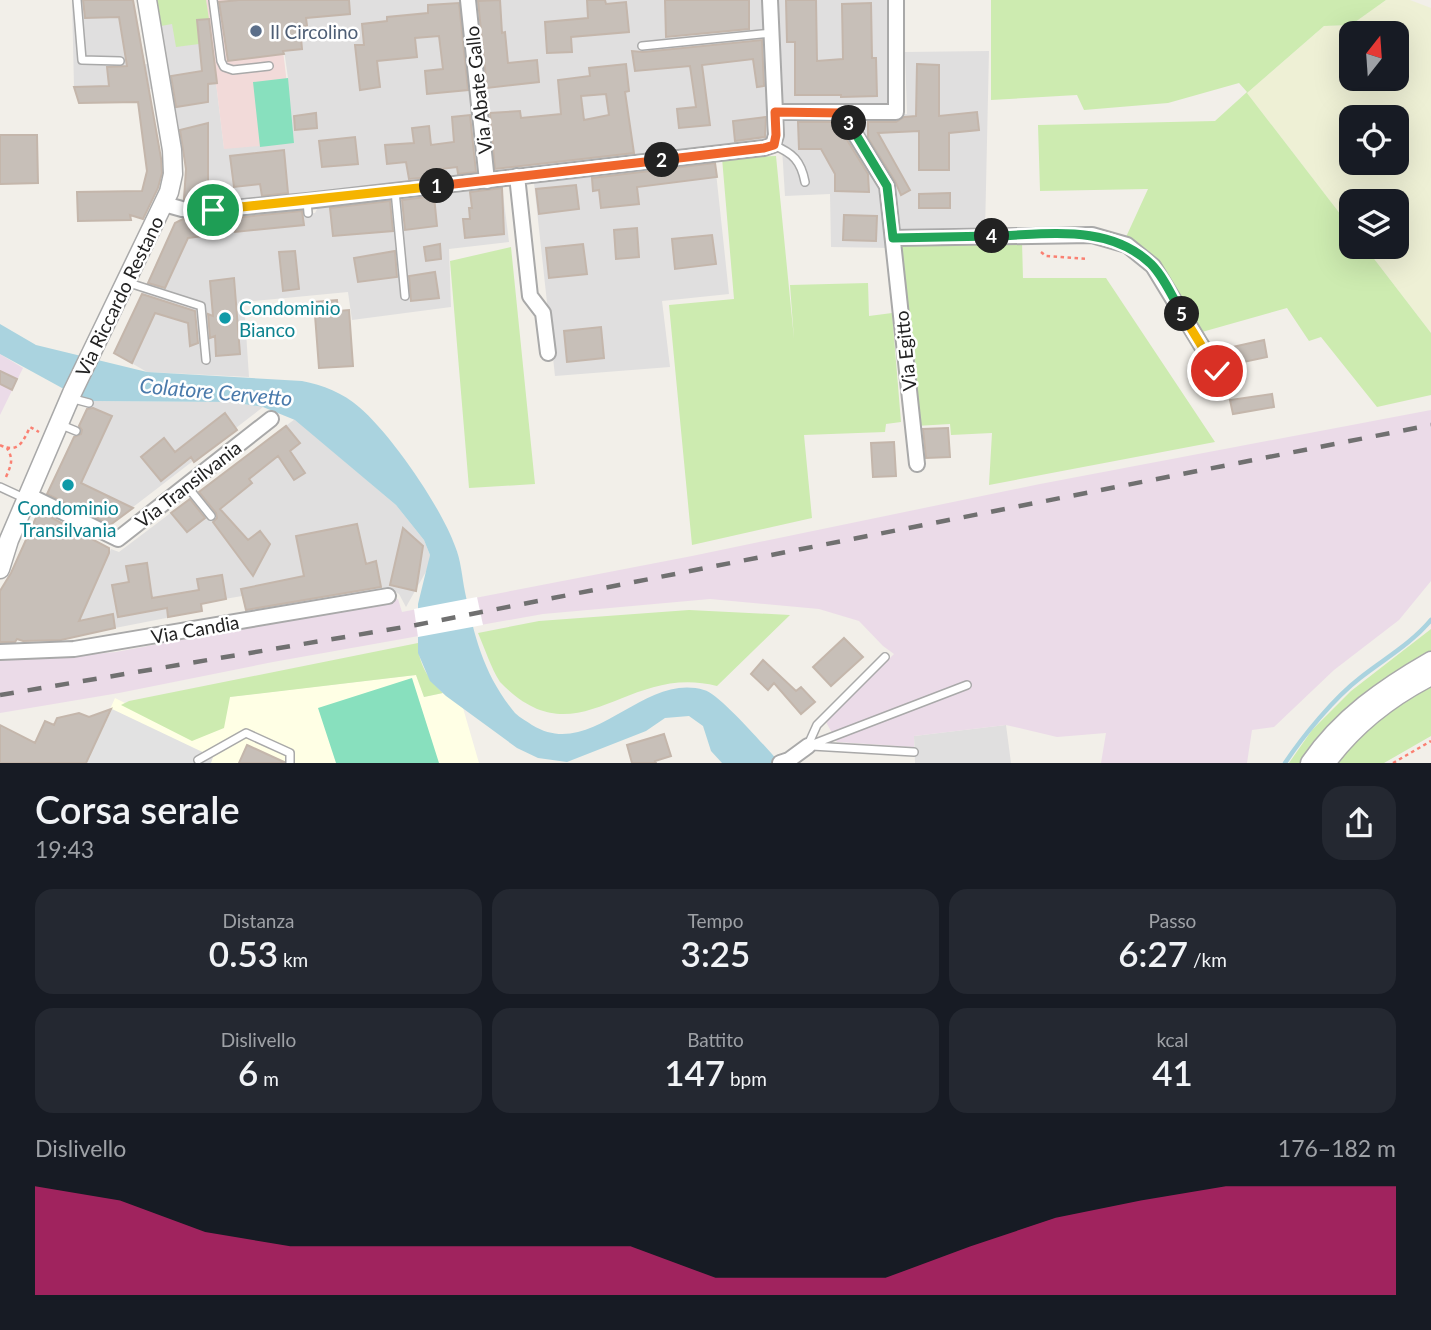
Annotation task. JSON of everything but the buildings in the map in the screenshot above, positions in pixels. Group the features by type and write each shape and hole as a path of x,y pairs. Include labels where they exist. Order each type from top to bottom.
{"street":[{"name":"Via Riccardo Restano","path":"0,569 5,537 28,497 71,395 164,204 173,174 172,150 147,0"},
{"name":"Via Abate Gallo","path":"468,0 487,181"},
{"path":"164,204 182,209 213,210 308,207 395,191 774,145 776,135 770,0"},
{"path":"775,112 896,112 895,0"},
{"name":"Via Egitto","path":"842,113 887,186 917,464"},
{"path":"517,176 530,296 543,313 548,353"},
{"path":"893,238 1093,234 1127,245 1153,265 1217,371"},
{"name":"Via Transilvania","path":"28,497 118,539 271,419"},
{"name":"Via Candia","path":"0,652 74,649 388,596"},
{"path":"1310,763 1357,710 1380,692 1431,661"},
{"path":"1326,763 1345,739 1367,719 1404,691 1431,676"},
{"path":"785,762 808,746"}],"lane":[{"path":"77,0 82,60 120,61"},
{"path":"213,0 224,67 233,70 269,66"},
{"path":"642,47 772,33"},
{"path":"774,145 796,157 805,182"},
{"path":"395,191 405,296"},
{"path":"126,282 201,306 206,360"},
{"path":"71,395 89,403"},
{"path":"59,424 76,431"},
{"path":"186,485 211,516"},
{"path":"0,486 28,497"},
{"path":"808,746 817,725 884,657"},
{"path":"808,746 967,685"},
{"path":"198,760 246,733 290,753 290,763"},
{"path":"808,746 914,752"}],"path":[{"path":"1037,236 1039,249 1046,256 1088,259"},
{"path":"0,445 7,448 23,443 30,427 40,432"},
{"path":"7,448 12,456 8,473"},
{"path":"1393,763 1431,741"}],"shaded area":[{"path":"72,0 133,2 145,64 149,64 151,89 109,92 74,87"},
{"path":"157,0 206,0 224,148 288,78 277,0 464,0 483,176 229,204 183,201 186,169"},
{"path":"206,0 277,0 294,143 224,149"},
{"path":"476,0 766,0 772,140 492,173"},
{"path":"775,0 887,0 892,108 780,108"},
{"path":"1386,0 1410,0 1431,8 1431,333 1374,259 1409,259 1409,189 1339,189 1339,212 1247,93 1324,26 1339,25 1339,91 1409,91 1409,21 1357,21"},
{"path":"989,51 985,232 898,234 852,116 907,114 905,52"},
{"path":"841,115 884,187 891,248 831,247 830,194 785,196 780,116"},
{"path":"715,163 729,294 662,301 670,367 555,376 534,183"},
{"path":"502,186 509,242 449,249 451,307 352,320 348,292 244,302 249,377 147,372 114,353 175,223 182,219 302,209 303,214 315,213 318,207 390,200 391,204 401,203 406,197"},
{"path":"0,354 23,368 0,415"},
{"path":"90,401 230,402 263,407 111,524 47,493"},
{"path":"1431,410 1431,581 1399,620 1334,670 1274,727 1252,730 1247,763 1101,763 1106,733 1057,737 1006,725 914,736 914,747 837,742 826,722 894,654 859,621 819,609 710,599 543,614 0,713 0,657 73,656 116,652 398,599 402,612 692,556 1040,484"},
{"path":"295,419 396,505 424,540 430,555 428,568 406,607 399,594 382,588 247,616 242,596 202,603 202,611 115,628 113,614 80,619 111,549 119,552"},
{"path":"416,675 424,697 443,693 463,708 479,763 86,763 115,698 125,703 122,705 229,697"},
{"path":"112,709 213,757 211,763 86,763"},
{"path":"1006,725 1011,763 915,763 914,736"}],"green space":[{"path":"157,0 206,0 209,19 197,21 199,44 176,47 172,24 161,26"},
{"path":"991,0 1386,0 1357,21 1339,21 1339,25 1324,26 1247,93 1339,212 1339,259 1374,259 1431,333 1431,395 1377,407 1321,337 1309,341 1287,308 1202,332 1159,262 1126,237 1148,189 1040,191 1038,125 1215,121 1247,92 1239,83 1168,103 1084,110 1077,95 991,100"},
{"path":"288,78 294,143 260,147 253,82"},
{"path":"776,156 794,339 790,285 868,283 869,316 892,313 901,422 886,424 885,432 804,435 812,518 692,545 669,305 734,299 722,158"},
{"path":"1022,241 1023,278 1106,278 1215,442 989,485 992,433 951,435 950,424 916,426 899,244"},
{"path":"511,247 535,484 469,488 450,261"},
{"path":"689,610 790,615 717,686 684,682 655,687 579,713 554,713 528,704 500,682 478,633 539,621"},
{"path":"1431,629 1431,652 1411,662 1358,699 1327,728 1300,763 1289,763 1312,730 1351,691"},
{"path":"418,643 425,671 443,693 424,697 416,675 230,697 224,728 192,741 121,705 129,701"},
{"path":"412,678 439,763 336,763 318,708"},
{"path":"1431,684 1431,736 1384,763 1336,763 1352,744 1392,707"}],"water":[{"name":"Colatore Cervetto","path":"0,324 36,345 147,372 302,381 339,394 359,407 386,435 439,512 457,551 482,656 504,699 517,715 532,725 554,733 575,733 659,693 681,688 704,690 721,701 780,763 722,763 711,751 703,726 689,716 665,718 646,731 567,762 538,758 517,748 446,696 430,681 418,653 418,604 430,555 424,540 396,505 295,420 263,407 231,402 90,401 0,354"}],"pier":[{"path":"477,597 483,625 418,637 414,609"}],"waterway":[{"path":"1285,763 1340,696 1406,644 1431,620"}],"railway":[{"path":"0,695 416,625 1431,425"}],"place":[{"name":"Il Circolino","path":"256,31"},
{"name":"Condominio Bianco","path":"225,318"},
{"name":"Condominio Transilvania","path":"68,485"}],"route":[{"path":"213,210 764,148 774,145 775,112 842,113 887,186 893,238 1093,234 1127,245 1153,265 1217,371"}]}
